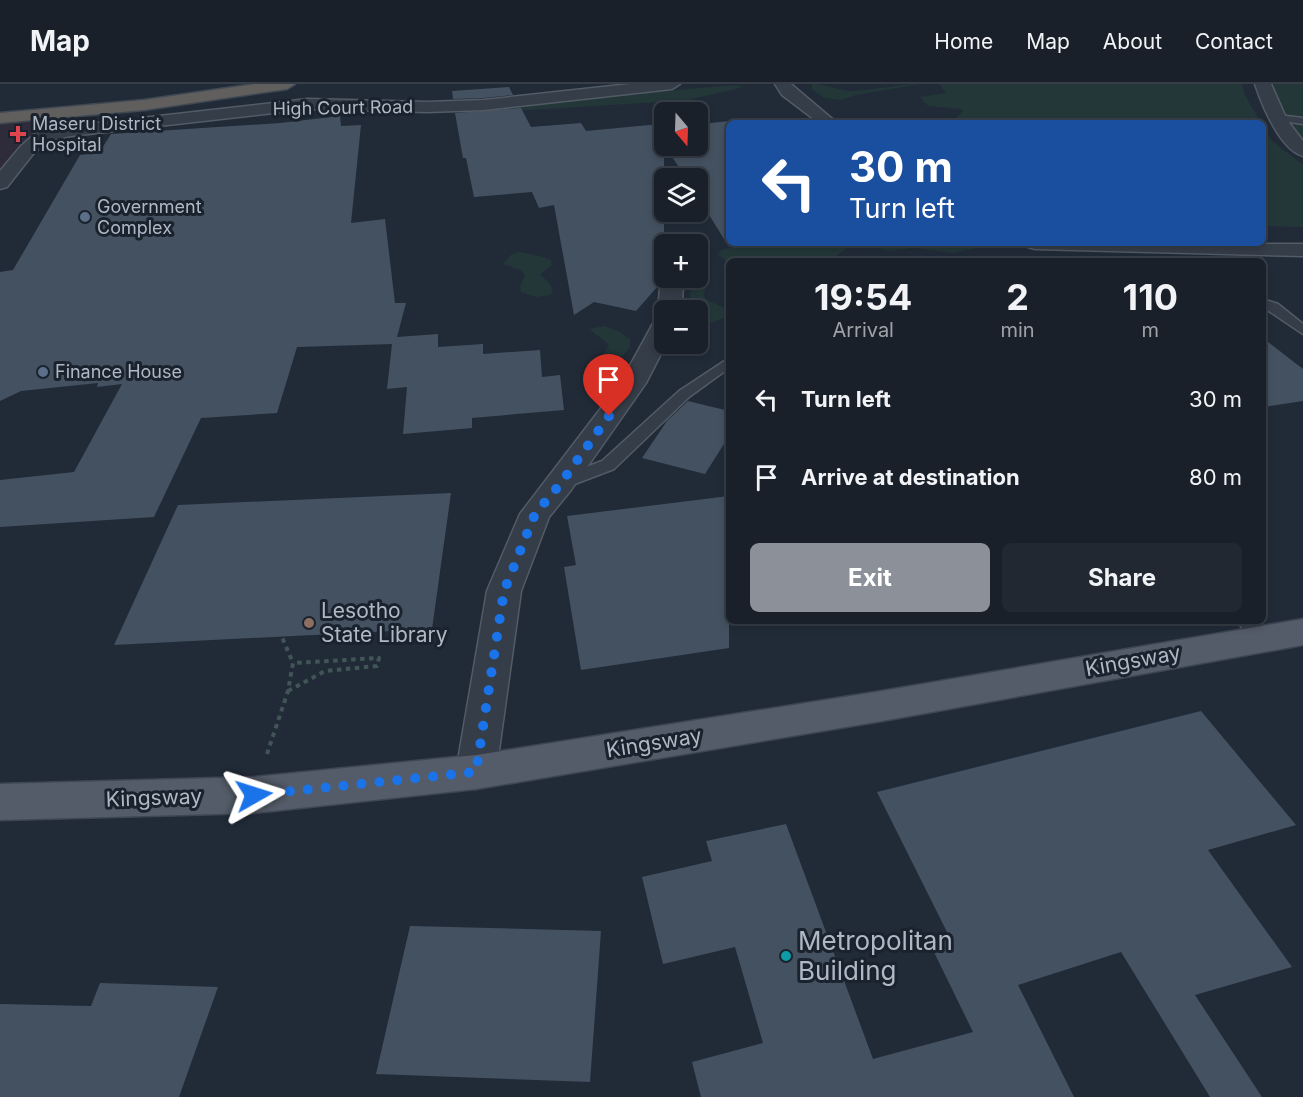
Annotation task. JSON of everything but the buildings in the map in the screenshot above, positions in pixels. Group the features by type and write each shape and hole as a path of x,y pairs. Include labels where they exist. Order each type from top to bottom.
{"highway":[{"path":"0,108 144,95 226,84"},
{"path":"0,118 144,105 288,84"}],"main road":[{"name":"Kingsway","path":"0,802 254,795 476,772 882,706 1254,630 1303,632"}],"street":[{"name":"High Court Road","path":"0,183 27,150 42,137 70,131 308,104 427,107 484,105 672,84"},
{"path":"783,84 788,92 825,120"},
{"path":"1263,84 1270,106 1300,146"},
{"path":"1150,246 1303,250"},
{"path":"476,772 504,591 535,514 561,483 633,383 654,342"}],"lane":[{"path":"1278,118 1303,121"},
{"path":"1266,304 1274,307 1303,330"},
{"path":"561,483 608,465 684,394 726,364"}],"path":[{"path":"254,795 288,691 293,663 282,636"},
{"path":"288,691 325,670 377,666 379,658 293,663"}],"shaded area":[{"name":"Maseru District Hospital","path":"47,114 27,150 0,183 0,118"}],"green space":[{"path":"812,84 853,91 920,84 856,95 841,100 825,98 812,90"},
{"path":"939,84 1242,84 1245,95 1259,120 954,120 963,111 961,109 928,106 920,97 946,93"},
{"path":"1272,84 1303,84 1303,146 1299,143 1274,94"},
{"path":"736,85 744,87 688,100 531,110 493,110 597,97"},
{"path":"1266,131 1271,140 1303,165 1303,227 1266,226"},
{"path":"746,246 853,246 832,258 726,258 726,261 718,254 723,249"},
{"path":"868,246 987,246 952,253 914,248 889,251"},
{"path":"519,252 551,260 552,265 540,274 550,284 553,291 550,295 536,297 521,292 520,287 525,275 521,270 503,264 512,254"},
{"path":"702,288 706,290 703,294 708,300 692,300 692,289"},
{"path":"708,300 726,309 726,315 708,324"},
{"path":"604,326 630,339 630,347 615,365 603,362 602,357 609,345 590,329"}],"place":[{"name":"Maseru District Hospital","path":"18,134"},
{"name":"Government Complex","path":"85,217"},
{"name":"Finance House","path":"43,372"},
{"name":"Lesotho State Library","path":"309,623"},
{"name":"Metropolitan Building","path":"786,956"}],"route":[{"path":"254,795 476,772 504,591 535,514 561,483 609,416"}]}
